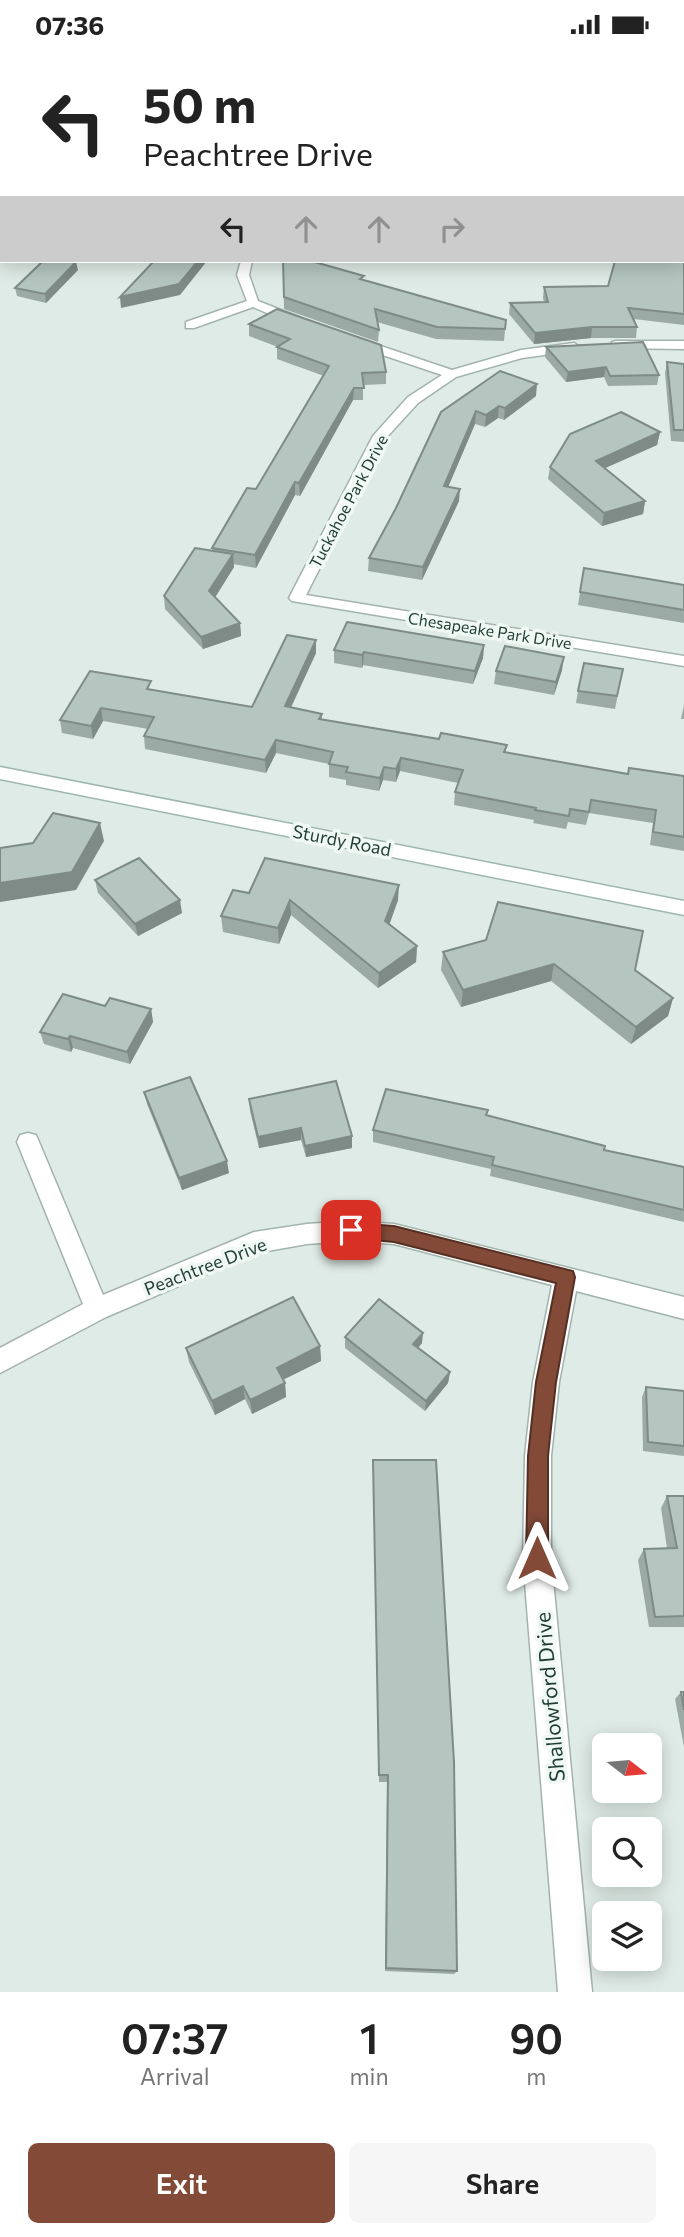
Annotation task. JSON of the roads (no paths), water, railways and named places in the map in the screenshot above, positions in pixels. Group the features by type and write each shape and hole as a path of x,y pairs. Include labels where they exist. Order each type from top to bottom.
{"street":[{"path":"246,263 243,275 253,303"},
{"path":"190,325 253,303 308,325"},
{"path":"344,337 452,374"},
{"name":"Tuckahoe Park Drive","path":"297,598 380,436 414,400 452,374 521,354 598,345 684,345"},
{"name":"Chesapeake Park Drive","path":"297,598 684,661"},
{"name":"Sturdy Road","path":"0,773 684,908"},
{"path":"28,1142 97,1309"},
{"name":"Peachtree Drive","path":"0,1361 97,1309 254,1243 351,1230 394,1234 684,1308"},
{"name":"Shallowford Drive","path":"566,1277 546,1382 538,1456 537,1558 575,1992"}]}
